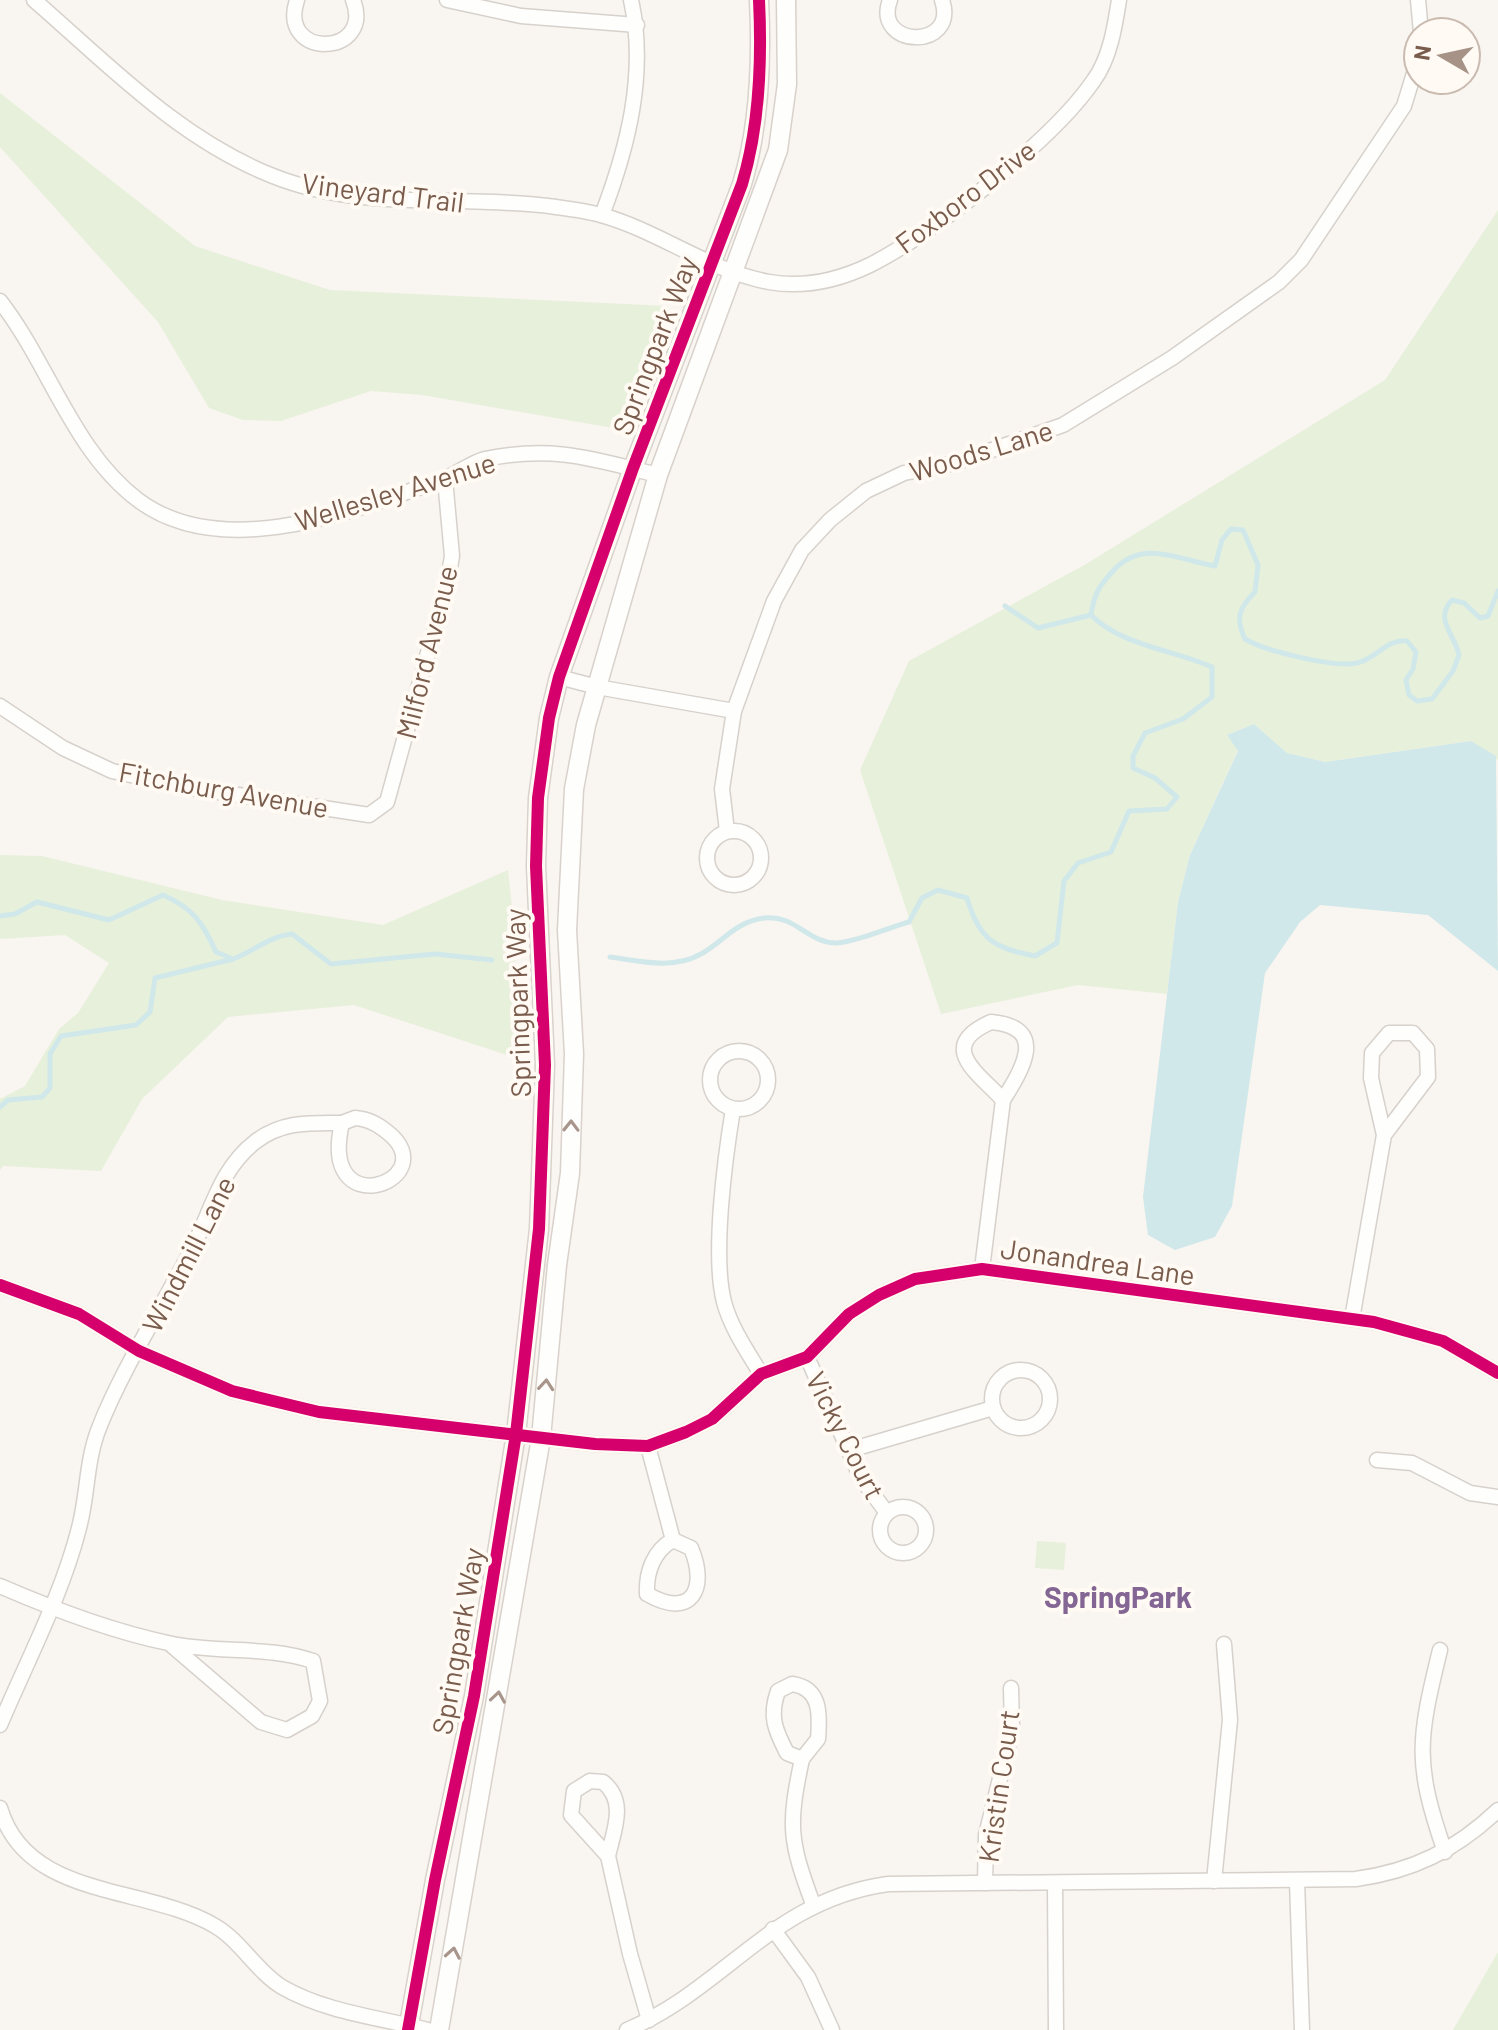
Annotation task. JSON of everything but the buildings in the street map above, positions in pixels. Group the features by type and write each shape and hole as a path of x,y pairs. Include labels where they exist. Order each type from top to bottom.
{"street":[{"name":"Vineyard Trail","path":"34,0 176,124 215,149 275,178 382,198 552,206 602,215 732,272"},
{"path":"297,0 294,17 299,31 310,42 325,46 339,42 351,32 359,1"},
{"path":"447,0 521,16 637,25"},
{"path":"602,215 631,125 637,63 637,25 631,0"},
{"name":"Springpark Way","path":"409,2028 435,1880 474,1696 516,1434 539,1229 544,1138 545,1014 538,938 538,798 549,718 559,677 633,468 742,184 752,147 762,55 759,0"},
{"name":"Springpark Way","path":"439,2030 541,1438 557,1265 570,1173 574,1054 567,930 568,861 574,789 597,687 658,475 778,150 787,84 786,0"},
{"path":"890,0 889,19 896,31 908,38 922,39 934,33 942,22 942,0"},
{"name":"Foxboro Drive","path":"732,272 790,284 833,279 870,265 938,221 1046,135 1096,79 1113,36 1119,0"},
{"name":"Woods Lane","path":"727,831 722,789 734,711 774,601 802,550 830,520 866,491 904,473 955,463 1063,425 1172,358 1279,282 1301,260 1404,106 1407,96"},
{"name":"Wellesley Avenue","path":"0,301 21,328 91,451 138,500 164,515 195,526 234,531 268,529 309,521 445,479 481,460 532,453 588,456 658,475"},
{"name":"Milford Avenue","path":"369,815 387,802 448,580 452,556 445,479"},
{"path":"559,677 597,687 734,711"},
{"name":"Fitchburg Avenue","path":"0,706 63,748 112,771 186,787 369,815"},
{"path":"982,1269 1003,1100 1026,1061 1027,1046 1020,1032 1007,1023 991,1022 977,1028 967,1040 965,1056 970,1071 1003,1100"},
{"path":"1352,1319 1384,1135 1371,1078 1372,1053 1389,1033 1413,1033 1427,1049 1428,1077 1384,1135"},
{"path":"732,1051 745,1051 758,1056 766,1067 769,1080 766,1093 758,1103 746,1109 733,1109 721,1103 712,1093 709,1080 712,1067 720,1057 732,1051"},
{"path":"733,1109 724,1171 721,1278 724,1302 739,1338 761,1374"},
{"name":"Windmill Lane","path":"0,1725 79,1528 88,1458 101,1424 230,1169 254,1143 273,1131 296,1123 342,1123 355,1118 370,1119 395,1139 401,1154 399,1170 390,1182 375,1188 359,1186 347,1175 337,1141 342,1123"},
{"name":"Jonandrea Lane","path":"0,1285 79,1314 139,1351 232,1391 319,1412 541,1438 648,1446 712,1419 761,1374 807,1357 849,1314 879,1295 915,1279 982,1269 1352,1319 1417,1332 1443,1341 1498,1373"},
{"name":"Vicky Court","path":"807,1357 861,1478 887,1513"},
{"path":"1014,1370 1037,1375 1049,1395 1049,1407 1033,1425 1010,1426 993,1408 995,1385 1014,1370"},
{"path":"850,1450 993,1408"},
{"path":"648,1446 673,1540"},
{"path":"1377,1460 1412,1463 1440,1474 1470,1493 1498,1497"},
{"path":"673,1540 691,1548 700,1578 695,1595 684,1603 672,1604 647,1594 646,1576 663,1545 673,1540"},
{"path":"0,1586 49,1608 170,1644 246,1648 313,1661 320,1701 312,1716 287,1730 261,1722 170,1644"},
{"path":"1214,1881 1230,1720 1224,1644"},
{"path":"1440,1650 1420,1744 1422,1778 1445,1852"},
{"path":"802,1759 787,1753 773,1724 772,1708 778,1691 792,1684 804,1686 814,1694 818,1713 818,1739 802,1759 791,1826 799,1867 813,1904"},
{"name":"Kristin Court","path":"985,1883 986,1835 1012,1730 1011,1688"},
{"path":"608,1856 571,1815 574,1791 590,1781 603,1782 616,1798 617,1813 608,1856 630,1954 649,2020"},
{"path":"0,1808 3,1830 25,1853 53,1871 216,1926 281,1987 320,2003 409,2028 428,2030"},
{"path":"627,2030 687,1996 773,1929 813,1904 839,1893 888,1884 1297,1881 1384,1875 1445,1852 1498,1810"},
{"path":"1297,1881 1302,2030"},
{"path":"1055,1883 1056,2030"},
{"path":"773,1929 808,1977 832,2030"}],"green space":[{"path":"0,93 195,246 330,290 668,306 625,430 422,395 371,391 281,421 243,420 209,408 158,322 0,147"},
{"path":"1498,210 1498,760 1471,741 1325,762 1287,753 1254,724 1227,735 1238,750 1190,855 1178,902 1167,994 1078,985 941,1014 860,770 909,661 1086,564 1385,380"},
{"path":"0,855 42,856 222,900 383,925 508,870 514,926 519,1059 354,1005 228,1017 142,1099 101,1171 3,1166 0,1170 0,1099 25,1086 59,1029 78,1013 109,963 65,935 0,939"},
{"path":"1037,1541 1066,1543 1064,1570 1035,1568"},
{"path":"1498,1952 1498,2030 1453,2030"}],"water":[{"path":"1254,724 1287,753 1325,762 1471,741 1496,756 1498,971 1428,915 1320,905 1300,922 1265,973 1232,1206 1215,1237 1175,1250 1148,1235 1143,1197 1178,902 1190,855 1238,751 1227,735"}],"waterway":[{"path":"610,957 656,963 679,962 701,954 745,923 764,918 785,920 827,942 846,942 909,922 922,898 938,890 967,898 977,923 998,945 1035,956 1057,943 1064,881 1078,863 1111,852 1129,811 1167,809 1177,797 1155,778 1133,768 1133,756 1145,733 1183,719 1212,697 1212,667 1132,640 1091,615 1104,581 1124,561 1136,555 1161,554 1215,566 1222,540 1231,529 1243,530 1258,565 1255,592 1240,614 1245,639 1300,657 1347,664 1364,661 1393,643 1407,641 1416,652 1413,669 1406,680 1409,695 1417,701 1432,699 1453,671 1459,655 1445,620 1447,607 1452,600 1464,603 1480,618 1488,616 1498,591"},
{"path":"1005,606 1038,628 1091,615"},
{"path":"0,916 15,914 37,902 109,920 163,895 182,905 196,918 216,952 233,959 269,941 292,934 331,964 435,954 492,960"},
{"path":"0,1107 8,1100 42,1097 50,1088 50,1054 61,1036 136,1025 150,1012 155,978 233,959"}],"cycle path":[{"path":"408,2030 435,1880 474,1696 516,1434 539,1229 545,1065 536,866 538,798 549,718 559,677 633,468 742,184 753,139 758,93 759,0"},
{"path":"0,1285 79,1314 139,1351 232,1391 319,1412 595,1444 648,1446 686,1432 712,1419 761,1374 807,1357 849,1314 879,1295 915,1279 982,1269 1374,1322 1443,1341 1498,1373"}],"district":[{"name":"SpringPark","path":"1118,1596"}]}
